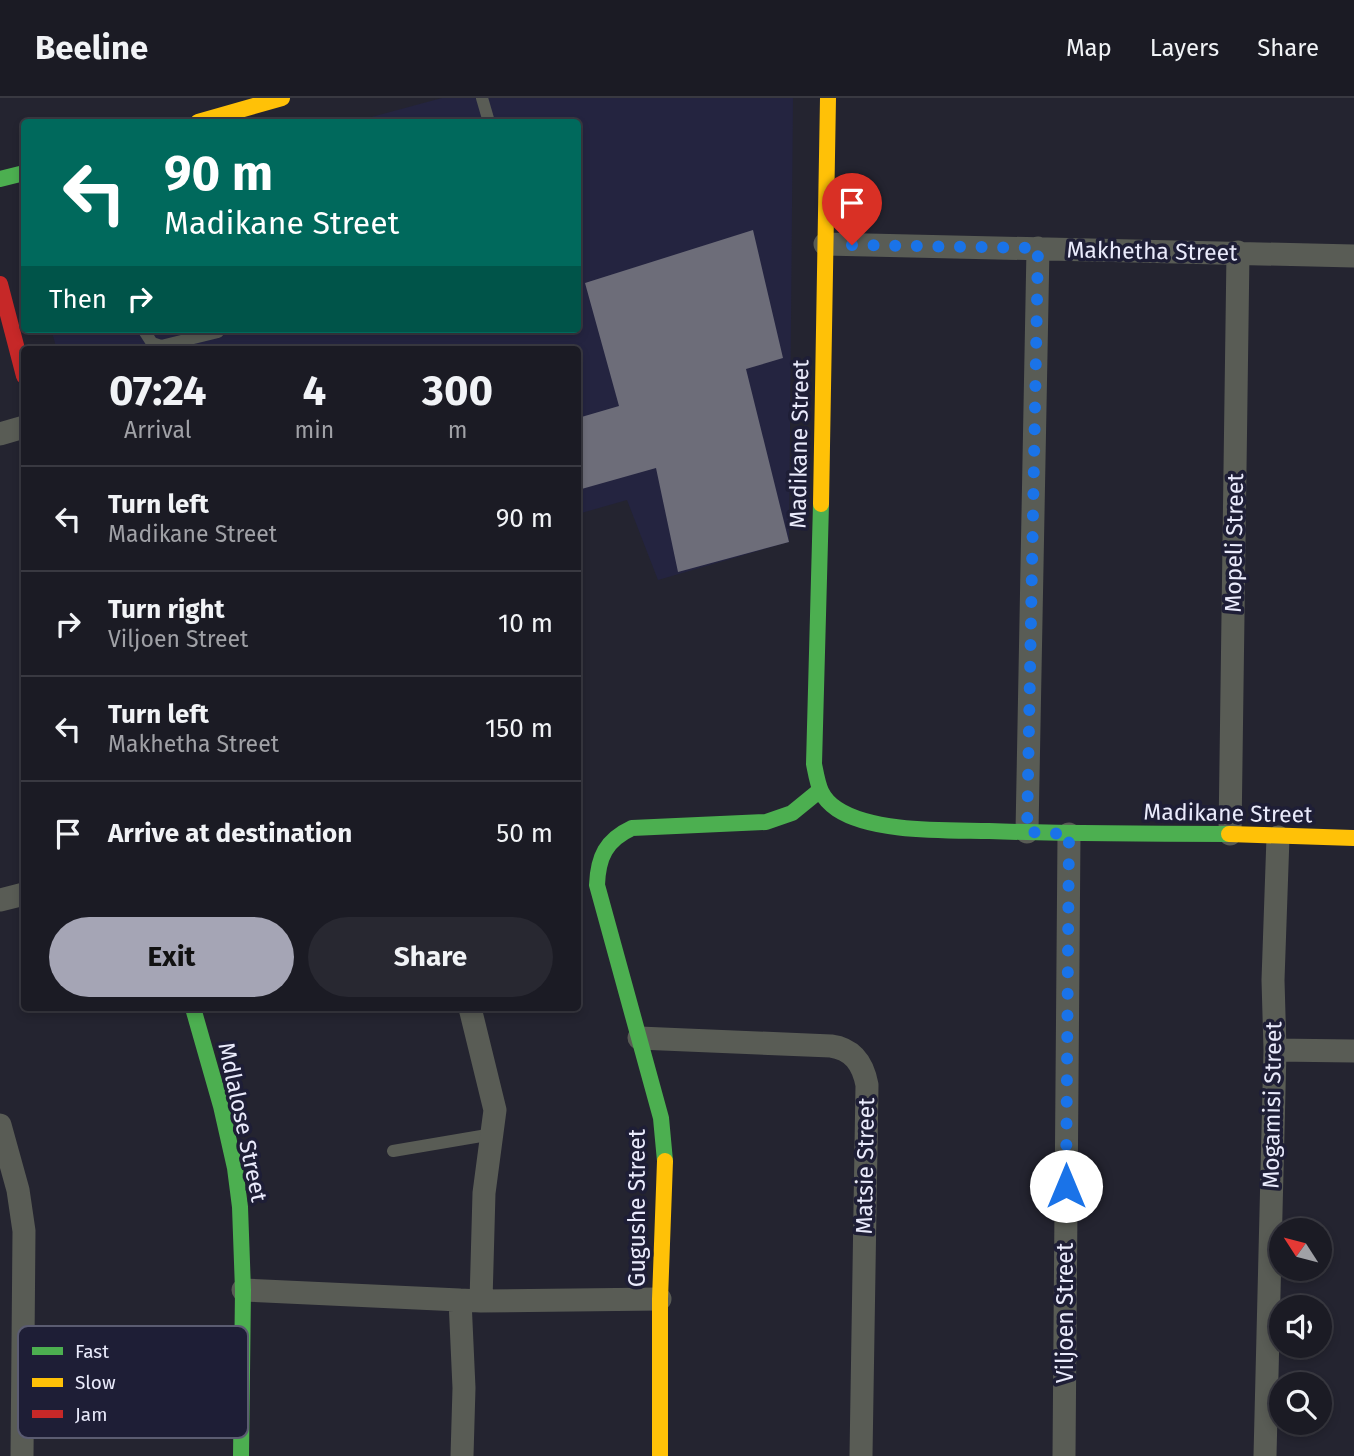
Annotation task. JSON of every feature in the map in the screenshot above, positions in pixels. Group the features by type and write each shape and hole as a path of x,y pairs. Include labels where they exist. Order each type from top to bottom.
{"street":[{"path":"208,119 282,98"},
{"name":"Madikane Street","path":"828,98 814,764 819,791 837,810 863,821 918,829 1354,838"},
{"path":"0,179 21,174"},
{"name":"Makhetha Street","path":"825,244 1354,256"},
{"path":"1027,832 1038,248"},
{"name":"Mopeli Street","path":"1230,834 1238,252"},
{"path":"0,284 21,364"},
{"path":"0,434 21,429"},
{"name":"Gugushe Street","path":"660,1456 660,1299 665,1156 660,1118 597,885 598,860 608,844 623,831 640,827 766,822 792,813 819,791"},
{"name":"Viljoen Street","path":"1064,1456 1069,834"},
{"name":"Mogamisi Street","path":"1265,1456 1278,837"},
{"path":"0,900 21,895"},
{"name":"Mdlalose Street","path":"194,1011 221,1106 235,1168 240,1207 243,1326"},
{"path":"462,1456 471,1300 493,1134 493,1096 471,1011"},
{"name":"Matsie Street","path":"639,1038 825,1045 844,1049 859,1062 867,1085 861,1456"},
{"path":"1275,1050 1354,1051"},
{"path":"0,1125 18,1190 24,1231 23,1326"},
{"path":"243,1290 471,1300 660,1299"},
{"path":"22,1438 22,1456"},
{"name":"Mdlalose Street","path":"241,1438 241,1456"}],"lane":[{"path":"482,98 488,119"},
{"path":"146,333 152,343 161,346 214,333"},
{"path":"393,1151 493,1134"}],"shaded area":[{"path":"442,98 793,98 789,542 658,580 627,500 581,513 581,346 56,346 52,333 581,333 581,119 364,119"}],"building":[{"path":"753,230 783,358 746,369 789,542 678,572 656,468 581,489 581,417 619,406 585,283"}],"traffic: fast":[{"path":"0,179 21,174"},
{"path":"821,504 814,764 820,790 826,800 837,809 870,822 911,829 1229,834"},
{"path":"665,1161 661,1118 597,885 602,858 610,844 632,828 766,822 792,813 819,791"},
{"path":"194,1011 221,1106 235,1168 240,1207 243,1326"},
{"path":"241,1438 241,1456"}],"traffic: slow":[{"path":"208,119 282,98"},
{"path":"821,504 828,98"},
{"path":"1229,834 1354,838"},
{"path":"660,1456 660,1299 665,1161"}],"traffic: jam":[{"path":"0,284 21,364"}],"route":[{"path":"852,245 1038,248 1027,832 1069,834 1066,1186"}]}
